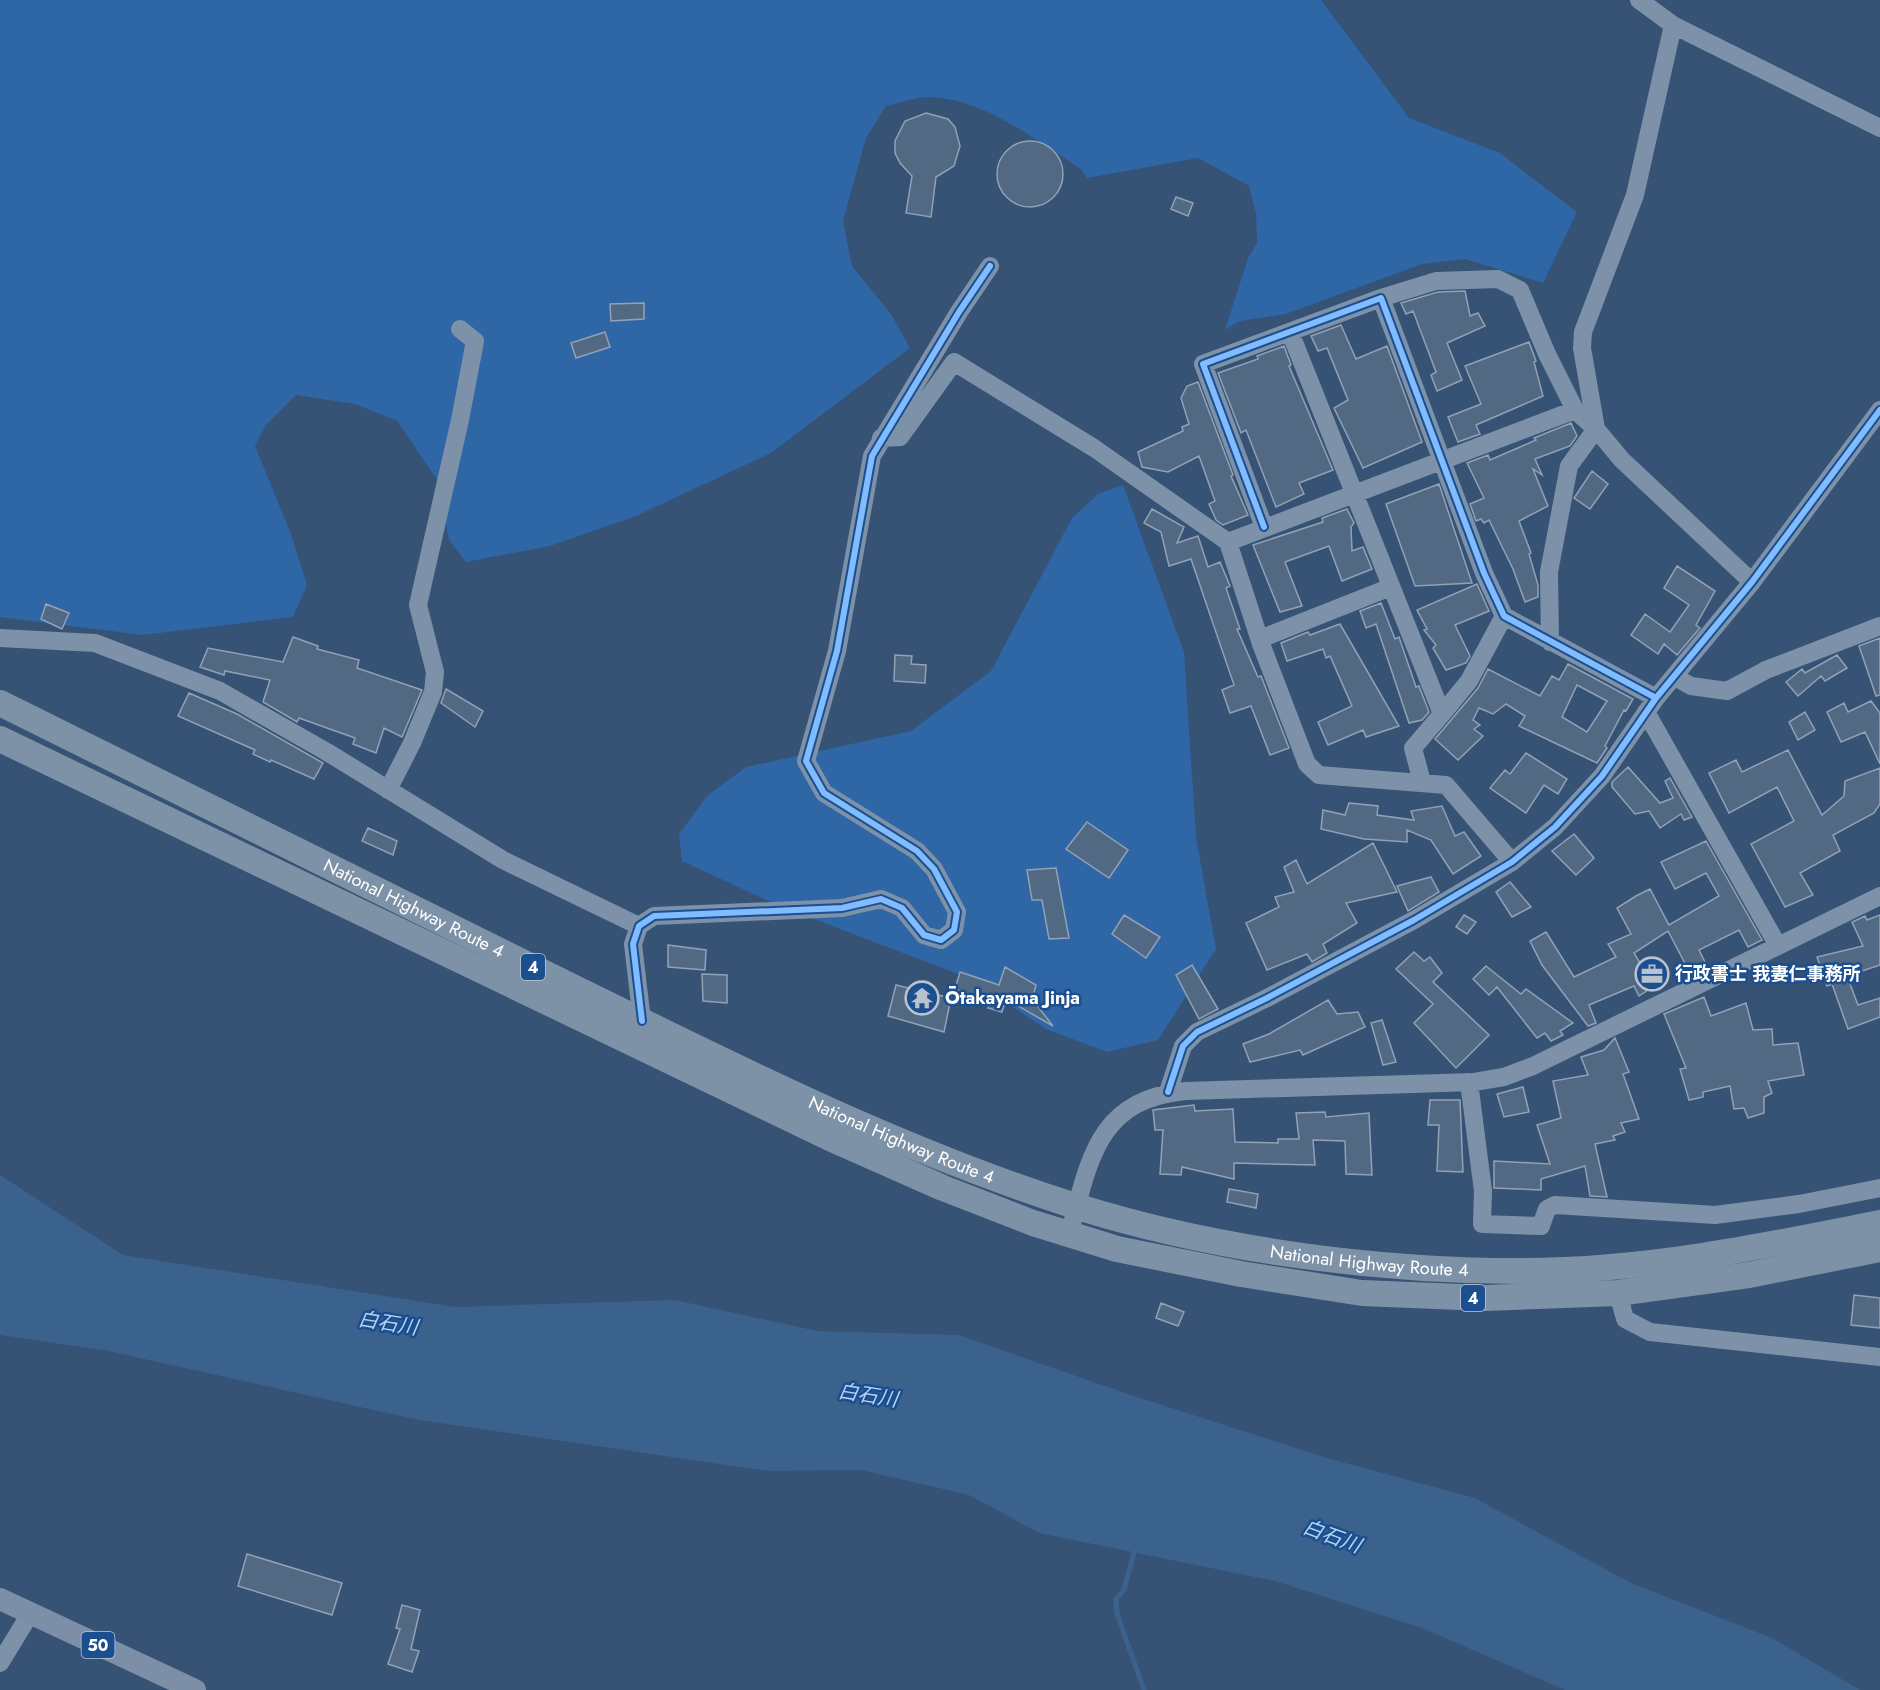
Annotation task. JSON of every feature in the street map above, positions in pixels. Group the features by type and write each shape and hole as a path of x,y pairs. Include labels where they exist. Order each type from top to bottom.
{"highway":[{"name":"National Highway Route 4","path":"0,704 642,1021 883,1134 1077,1206 1166,1230 1313,1256 1450,1269 1523,1271 1592,1268 1671,1260 1880,1223"},
{"name":"National Highway Route 4","path":"0,739 831,1138 943,1188 1117,1249 1218,1270 1362,1293 1485,1298 1618,1293 1749,1275 1880,1249"}],"main road":[{"name":"50","path":"0,1599 195,1690"}],"street":[{"path":"1639,0 1672,25 1880,128"},
{"path":"1550,642 1548,572 1569,466 1596,429 1582,348 1583,332 1635,195 1672,25"},
{"path":"642,1021 633,944 639,926 654,916 842,908 881,899 902,908 924,935 941,940 954,930 957,912 934,869 918,851 824,793 806,761 837,651 872,456 990,266"},
{"path":"1264,527 1203,364 1381,298 1436,281 1498,279 1520,290 1547,354 1575,410 1596,429 1622,460 1752,582"},
{"path":"1381,298 1444,460 1484,573 1504,616 1651,705 1777,944"},
{"path":"388,790 412,743 433,692 435,672 418,605 460,420 475,341 460,328"},
{"path":"1290,332 1442,714"},
{"path":"882,438 900,437 954,362 1094,448 1228,542 1260,639 1307,764 1319,775 1446,785 1512,862"},
{"path":"1228,542 1575,410"},
{"path":"1168,1092 1183,1046 1197,1032 1267,998 1414,920 1512,862 1583,800 1651,705 1752,582 1880,410"},
{"path":"1260,639 1391,587"},
{"path":"1422,782 1413,748 1469,681 1504,616"},
{"path":"1675,677 1691,686 1727,691 1766,670 1880,626"},
{"path":"0,638 94,643 220,691 503,860 639,926"},
{"path":"1069,1234 1092,1154 1109,1124 1133,1105 1168,1092 1469,1082 1504,1077 1880,896"},
{"path":"1469,1082 1479,1139 1484,1191 1482,1224 1541,1226 1547,1209 1555,1205 1715,1215 1799,1204 1880,1188"},
{"path":"1618,1293 1625,1319 1650,1332 1880,1358"},
{"path":"0,1663 30,1614"}],"shaded area":[{"path":"0,0 1321,0 1409,118 1500,153 1577,212 1543,283 1465,259 1422,264 1286,314 1240,321 1225,330 1248,258 1257,243 1256,213 1249,186 1198,158 1087,178 1081,169 1029,135 991,114 952,100 926,97 908,100 886,106 866,138 843,221 852,266 891,314 910,348 771,453 636,516 550,546 466,562 449,540 438,481 397,421 355,404 296,395 266,425 255,446 291,534 307,585 293,617 142,635 0,617"},
{"path":"1123,485 1184,652 1196,837 1216,949 1158,1040 1107,1052 1046,1029 971,979 775,904 682,861 679,834 707,796 746,767 911,731 991,671 1072,518 1098,494"}],"water":[{"name":"白石川","path":"0,1175 123,1255 455,1307 675,1300 817,1331 959,1335 1131,1395 1327,1458 1475,1498 1631,1583 1772,1638 1860,1690 1565,1690 1422,1628 1275,1581 1039,1533 969,1495 861,1470 768,1471 419,1420 108,1351 0,1335"}],"building":[{"path":"926,113 948,119 955,127 960,146 954,166 936,177 931,217 906,213 912,176 900,163 895,153 895,141 905,121"},
{"path":"1030,141 1043,143 1058,156 1063,174 1061,187 1048,202 1030,207 1017,205 1002,192 997,174 999,161 1012,146"},
{"path":"1176,197 1193,203 1188,216 1171,209"},
{"path":"1465,291 1470,316 1478,313 1485,326 1447,343 1462,380 1437,391 1431,375 1436,372 1413,311 1406,314 1401,303 1438,292"},
{"path":"644,303 644,319 611,321 610,304"},
{"path":"1341,325 1356,359 1387,346 1422,442 1363,468 1334,408 1348,400 1327,348 1318,351 1311,336"},
{"path":"605,332 610,347 576,358 571,343"},
{"path":"1529,342 1536,361 1534,362 1543,396 1476,425 1480,434 1458,442 1448,417 1481,404 1465,366"},
{"path":"1284,346 1291,365 1289,366 1333,470 1299,483 1304,494 1276,507 1246,430 1241,433 1218,373 1258,359 1257,356"},
{"path":"1198,382 1233,475 1231,476 1248,515 1223,525 1216,520 1209,504 1215,501 1199,456 1168,472 1142,467 1138,452 1183,431 1182,427 1189,424 1181,398 1187,386"},
{"path":"1571,423 1577,436 1570,446 1535,459 1542,475 1533,469 1548,506 1519,521 1531,553 1529,554 1538,585 1538,597 1525,602 1513,569 1489,520 1484,523 1481,519 1476,521 1470,504 1484,498 1467,463 1488,455 1490,460"},
{"path":"1592,471 1608,484 1590,509 1574,498"},
{"path":"1439,484 1472,583 1415,586 1386,504"},
{"path":"1152,509 1184,527 1177,543 1198,536 1208,567 1220,562 1230,586 1226,588 1240,629 1237,629 1258,677 1261,676 1289,748 1270,755 1251,706 1230,713 1222,690 1234,685 1191,559 1169,566 1161,532 1144,523"},
{"path":"1347,509 1354,523 1351,527 1352,551 1363,547 1372,569 1342,581 1329,546 1285,562 1302,606 1280,612 1253,545 1323,522 1322,518"},
{"path":"1677,566 1715,591 1696,625 1700,628 1677,655 1664,644 1658,654 1631,635 1645,614 1670,632 1689,605 1664,588"},
{"path":"1477,584 1489,611 1455,625 1470,656 1466,663 1446,670 1433,648 1436,645 1424,630 1427,629 1417,610"},
{"path":"1381,603 1395,639 1399,637 1416,687 1419,686 1429,712 1422,720 1409,723 1376,624 1366,628 1360,611"},
{"path":"46,604 69,613 62,629 41,619"},
{"path":"1340,624 1399,726 1366,737 1363,730 1328,745 1318,722 1352,706 1330,656 1326,658 1323,649 1287,661 1281,643 1308,632 1310,635"},
{"path":"293,637 318,646 317,649 359,660 357,668 422,690 402,737 384,728 376,753 353,744 355,738 299,718 297,722 263,702 270,680 225,671 224,675 200,667 208,648 283,662"},
{"path":"1880,638 1880,695 1876,696 1859,646"},
{"path":"895,655 912,656 911,664 926,665 925,683 894,681"},
{"path":"1837,655 1847,668 1825,681 1821,676 1798,696 1786,682 1802,669 1805,673"},
{"path":"1568,664 1633,699 1626,711 1624,710 1605,746 1607,748 1597,763 1519,726 1525,716 1506,704 1493,714 1479,708 1473,720 1480,725 1474,729 1483,736 1458,760 1435,739 1478,688 1488,669 1540,696 1552,676 1559,680","holes":["1577,685 1607,701 1587,732 1562,717"]},
{"path":"446,689 483,711 475,727 441,703"},
{"path":"189,693 237,714 323,763 314,779 271,760 270,762 253,754 255,750 178,716"},
{"path":"1871,701 1880,713 1880,764 1865,732 1841,742 1827,712 1844,703 1848,712"},
{"path":"1805,712 1815,730 1798,740 1789,722"},
{"path":"1788,750 1822,815 1844,796 1845,781 1880,768 1880,804 1874,813 1833,835 1840,851 1800,873 1813,895 1785,907 1751,844 1794,821 1777,787 1729,813 1709,773 1736,760 1742,772"},
{"path":"1526,753 1567,779 1558,794 1544,785 1526,813 1490,788 1505,770 1510,774"},
{"path":"1628,767 1660,803 1673,798 1665,781 1670,778 1692,817 1684,820 1681,814 1660,828 1649,811 1635,814 1612,787 1612,782"},
{"path":"1349,803 1378,806 1377,815 1414,820 1411,811 1442,806 1455,836 1464,832 1481,856 1453,874 1431,840 1407,830 1407,842 1364,839 1321,829 1323,810 1345,815"},
{"path":"1087,822 1128,850 1109,878 1066,849"},
{"path":"368,828 397,841 393,855 362,841"},
{"path":"1574,834 1594,858 1576,875 1552,851"},
{"path":"1706,841 1762,940 1748,947 1739,930 1699,950 1707,966 1690,973 1668,931 1634,953 1654,986 1639,996 1634,986 1589,1005 1596,1023 1588,1026 1542,965 1530,941 1546,932 1574,977 1616,957 1608,944 1631,934 1617,908 1636,896 1650,889 1669,925 1719,896 1706,873 1675,889 1661,862"},
{"path":"1373,843 1397,892 1346,903 1357,923 1323,944 1327,953 1312,962 1307,954 1267,970 1246,923 1279,907 1275,897 1294,892 1284,867 1296,860 1307,884"},
{"path":"1056,868 1069,938 1049,939 1042,900 1032,900 1027,870"},
{"path":"1431,877 1439,892 1408,911 1397,886"},
{"path":"1510,882 1531,907 1512,917 1496,892"},
{"path":"1124,915 1160,937 1146,958 1112,934"},
{"path":"1464,915 1476,922 1467,934 1456,927"},
{"path":"1880,915 1880,965 1847,976 1858,1005 1880,998 1880,1017 1848,1029 1832,984 1827,986 1817,957 1863,946 1852,922 1865,916 1867,920"},
{"path":"668,945 706,950 705,970 668,967"},
{"path":"1414,952 1424,961 1430,957 1442,973 1433,982 1489,1035 1456,1068 1414,1023 1433,1004 1396,969"},
{"path":"1192,965 1218,1009 1199,1019 1176,975"},
{"path":"1486,966 1521,994 1526,989 1573,1023 1560,1031 1563,1035 1551,1041 1545,1033 1537,1038 1497,987 1489,995 1473,979"},
{"path":"1005,967 1036,985 1032,999 1053,1026 1006,999 1002,1012 988,1008 989,1003 955,989 960,972 999,985"},
{"path":"702,974 727,975 727,1003 703,1001"},
{"path":"896,985 951,998 944,1032 888,1016"},
{"path":"1704,997 1711,1016 1746,1003 1753,1030 1772,1029 1773,1045 1798,1043 1804,1075 1768,1081 1772,1093 1764,1097 1764,1113 1748,1118 1744,1108 1734,1109 1730,1086 1703,1092 1703,1097 1689,1100 1680,1069 1686,1068 1664,1014"},
{"path":"1328,1000 1337,1014 1358,1012 1365,1027 1303,1055 1300,1050 1250,1062 1243,1044 1269,1034"},
{"path":"1382,1020 1396,1062 1383,1065 1371,1023"},
{"path":"1615,1038 1629,1072 1623,1074 1639,1119 1621,1123 1625,1132 1613,1136 1615,1140 1595,1144 1607,1197 1590,1196 1585,1166 1541,1179 1541,1190 1494,1188 1494,1161 1550,1164 1537,1125 1561,1118 1553,1081 1588,1075 1581,1057 1604,1050"},
{"path":"1523,1087 1529,1112 1504,1117 1497,1094"},
{"path":"1430,1100 1460,1100 1463,1172 1437,1171 1439,1125 1428,1125"},
{"path":"1194,1105 1195,1111 1233,1109 1235,1142 1278,1143 1278,1139 1299,1139 1296,1113 1325,1112 1326,1117 1369,1113 1372,1175 1346,1174 1345,1141 1313,1140 1315,1165 1234,1163 1234,1179 1182,1167 1181,1175 1160,1174 1163,1130 1155,1130 1153,1110"},
{"path":"1229,1189 1258,1194 1256,1208 1227,1202"},
{"path":"1854,1295 1880,1298 1880,1328 1851,1325"},
{"path":"1161,1303 1184,1312 1178,1326 1156,1318"},
{"path":"247,1554 342,1583 332,1615 238,1586"},
{"path":"402,1605 420,1610 411,1649 419,1651 412,1672 388,1664 400,1629 396,1628"}],"waterway":[{"path":"1135,1548 1124,1590 1116,1599 1117,1614 1144,1690"}],"cycle path":[{"path":"642,1021 633,944 639,926 654,916 842,908 881,899 902,908 924,935 941,940 954,930 957,912 934,869 917,851 824,793 806,761 837,651 872,456 959,312 990,266"},
{"path":"1264,527 1203,364 1381,298 1484,573 1504,616 1656,698"},
{"path":"1168,1092 1183,1046 1197,1032 1267,998 1414,920 1512,862 1555,827 1602,776 1656,698 1752,582 1880,410"}],"place":[{"name":"行政書士 我妻仁事務所","path":"1652,974"},
{"name":"Ōtakayama Jinja","path":"922,998"}]}
